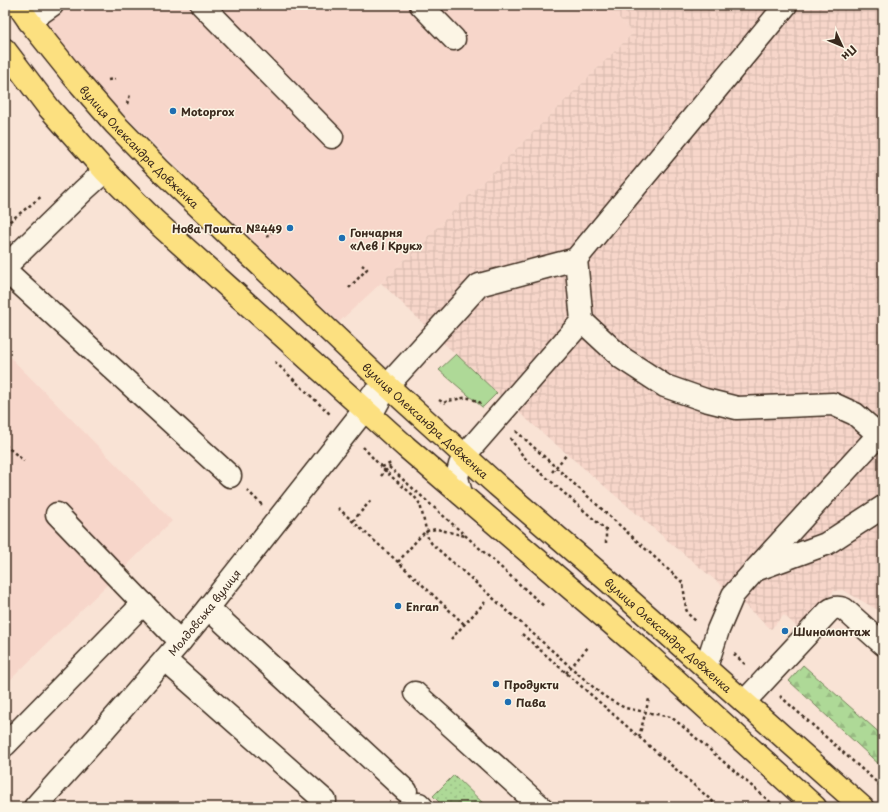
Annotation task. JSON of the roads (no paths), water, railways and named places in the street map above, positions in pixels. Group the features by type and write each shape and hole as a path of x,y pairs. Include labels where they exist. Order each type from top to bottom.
{"main road":[{"name":"вулиця Олександра Довженка","path":"24,13 74,77 115,124 153,164 384,383 464,456 706,667 862,807"},
{"path":"5,50 49,108 105,171 155,221 406,447 646,653 815,807"}],"street":[{"path":"24,13 52,5"},
{"path":"202,5 332,137"},
{"path":"421,5 454,39"},
{"path":"706,667 718,630 733,595 881,433 855,414 833,404 737,408 705,400 665,386 622,358 582,321 576,259 786,5"},
{"path":"105,171 5,268 230,476"},
{"name":"Молдовська вулиця","path":"36,807 165,660 208,608 368,412 384,383 479,285 576,259"},
{"path":"461,494 457,476 464,456 582,321"},
{"path":"755,570 826,544 883,507"},
{"path":"57,514 180,642"},
{"path":"5,745 144,604"},
{"path":"744,702 829,611 834,608 840,607 844,609 883,644"},
{"path":"208,608 416,800"},
{"path":"165,660 325,801"},
{"path":"415,693 541,807"}],"place":[{"name":"Motoprox","path":"173,111"},
{"name":"Нова Пошта №449","path":"290,228"},
{"name":"Гончарня «Лев і Крук»","path":"342,238"},
{"name":"Enran","path":"398,606"},
{"name":"Шиномонтаж","path":"785,631"},
{"name":"Продукти","path":"496,684"},
{"name":"Пава","path":"508,702"}]}
